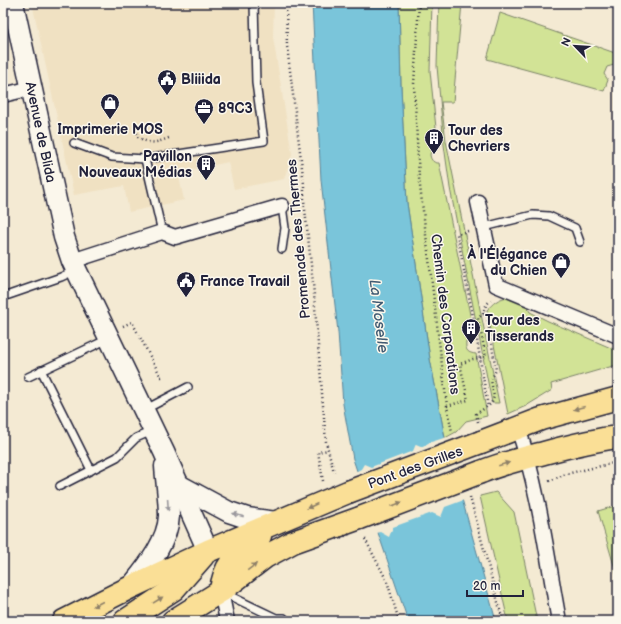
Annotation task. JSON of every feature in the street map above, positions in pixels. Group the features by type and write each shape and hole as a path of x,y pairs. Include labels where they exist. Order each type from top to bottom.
{"main road":[{"name":"Avenue de Blida","path":"15,6 64,237 74,265 116,332 144,410 208,551"},
{"name":"Pont des Grilles","path":"276,522 316,504 518,428 579,408 618,398"},
{"name":"Pont des Grilles","path":"173,621 221,591 265,557 288,545 498,466 586,442 618,436"},
{"name":"Avenue de Blida","path":"131,587 157,550 169,516 164,452"},
{"path":"179,485 229,512 247,518 276,522"},
{"path":"64,621 131,587 208,551 276,522"},
{"path":"221,591 222,579 226,568 244,548 276,522"},
{"path":"208,551 221,591"},
{"path":"125,621 174,589 208,551"}],"street":[{"path":"3,95 32,88"},
{"path":"478,202 496,285 618,336"},
{"path":"74,265 162,232 175,238 282,206"},
{"path":"518,428 528,457 559,621"},
{"path":"221,591 227,621"}],"lane":[{"path":"74,143 112,157 145,159 264,141 256,83 254,3"},
{"path":"145,159 162,232"},
{"path":"282,206 284,228 282,249"},
{"path":"484,227 533,215 549,216 575,228 580,242"},
{"path":"3,297 61,277 74,265"},
{"path":"28,376 116,332"},
{"path":"41,370 91,470"},
{"path":"144,410 188,387"},
{"path":"60,486 117,457 136,438 154,430"},
{"path":"221,591 276,618 284,618"}],"path":[{"name":"Promenade des Thermes","path":"286,3 287,46 304,184 326,442 334,472"},
{"name":"Chemin des Corporations","path":"419,3 414,84 419,178 447,406 452,433"},
{"path":"135,125 138,137 146,142 158,142 169,138"},
{"path":"457,234 474,322 488,407"},
{"path":"447,406 468,400 460,364 473,359 486,357 478,318 483,314 488,302 511,291"},
{"path":"476,414 488,407 493,401 491,380 496,370 487,316 483,314"},
{"path":"116,332 132,322 161,377 164,376"},
{"path":"323,486 318,452 328,450"},
{"path":"547,482 566,474 618,462"},
{"path":"468,491 503,621"},
{"path":"365,539 387,581 399,621"}],"shaded area":[{"name":"Bliiida","path":"32,3 274,3 273,37 292,154 284,179 234,189 228,162 178,173 184,200 129,212 124,186 74,195"}],"green space":[{"path":"399,3 432,3 430,71 438,147 431,150 430,155 433,161 439,163 475,339 466,342 466,348 469,352 476,354 487,416 466,421 456,432 445,438 430,359 407,203 401,87"},
{"path":"439,3 462,3 453,102 441,102 446,141 499,403 492,403 450,188 444,145 437,66"},
{"path":"500,13 618,54 614,65 607,67 604,74 608,80 604,91 487,59"},
{"path":"507,297 526,305 530,312 548,321 618,351 618,366 613,366 551,384 552,390 526,406 508,414 487,310 491,305"},
{"path":"496,492 514,512 537,621 508,621 480,496"},
{"path":"618,505 618,579 598,511"}],"water":[{"name":"La Moselle","path":"312,3 399,3 401,87 407,203 430,359 445,438 496,621 408,621 353,459 343,404 338,332 321,180"}],"pier":[{"path":"447,437 464,500 445,507 441,517 432,513 393,527 389,537 380,532 377,533 355,472 361,469 364,464 371,467 413,451 416,444 423,447 428,443"}],"place":[{"name":"Bliiida","path":"167,96"},
{"name":"Imprimerie MOS","path":"110,120"},
{"name":"89C3","path":"204,125"},
{"name":"Tour des Chevriers","path":"434,155"},
{"name":"Pavillon Nouveaux Médias","path":"206,181"},
{"name":"À l'Élégance du Chien","path":"561,279"},
{"name":"France Travail","path":"186,298"},
{"name":"Tour des Tisserands","path":"471,345"}]}
